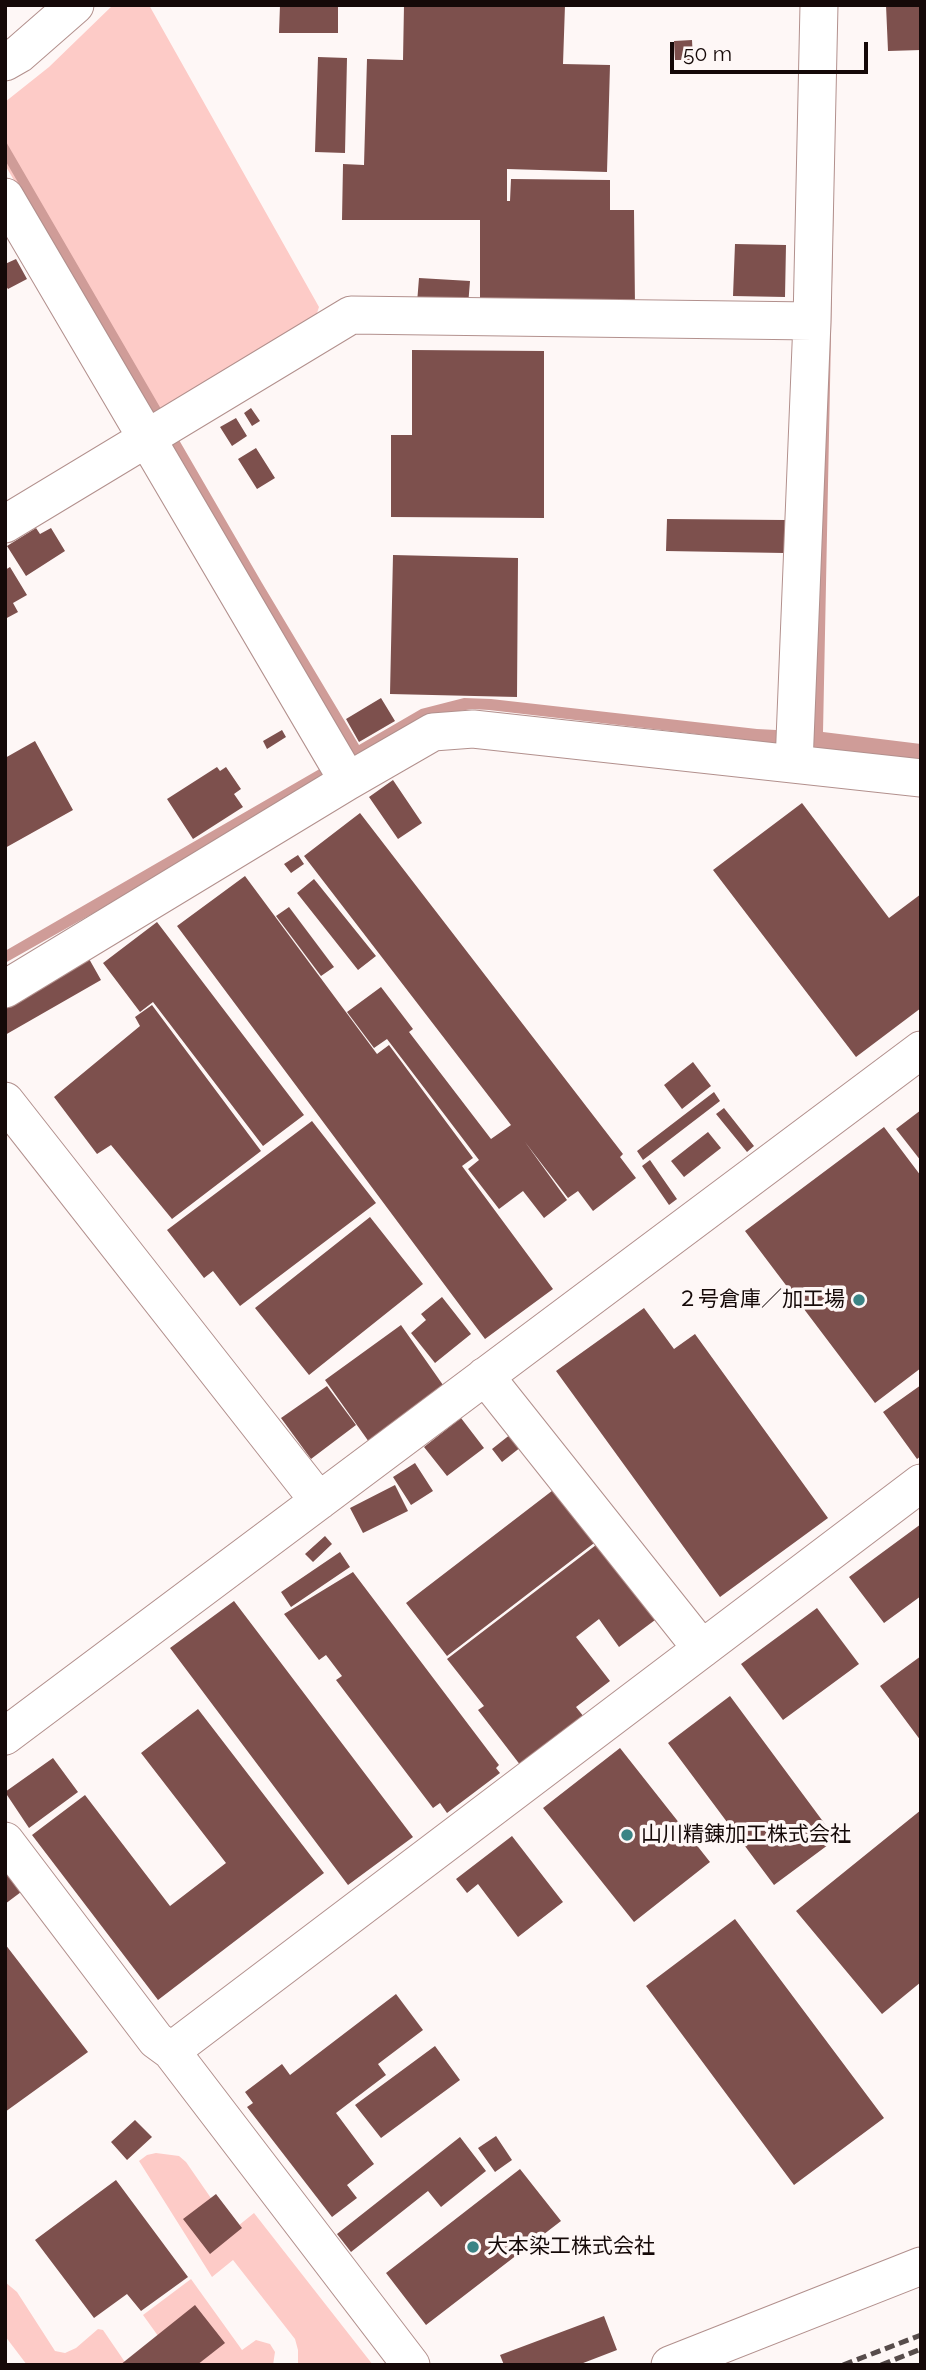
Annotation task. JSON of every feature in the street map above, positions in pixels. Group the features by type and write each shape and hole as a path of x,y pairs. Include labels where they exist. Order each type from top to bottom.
{"street":[{"path":"5,62 19,54 75,5"},
{"path":"794,748 811,321 819,5"},
{"path":"5,197 341,770"},
{"path":"5,524 351,315 811,321"},
{"path":"5,989 341,770 433,732 473,729 794,748 921,778"},
{"path":"5,1736 921,1050"},
{"path":"5,1101 319,1500"},
{"path":"485,1376 702,1649"},
{"path":"171,2051 921,1483"},
{"path":"5,1841 156,2040 171,2051 411,2365"},
{"path":"670,2365 921,2266"}],"shaded area":[{"path":"113,5 149,5 319,307 312,328 168,412 147,405 5,165 5,102 49,67"},
{"path":"835,5 823,732 921,744 921,760 489,710 472,709 448,713 5,963 5,951 349,752 5,160 5,140 359,745 421,709 464,698 757,729 814,732 819,435"},
{"path":"156,2153 179,2156 186,2162 233,2230 254,2213 373,2365 298,2365 295,2339 233,2260 212,2277 139,2161"},
{"path":"191,2279 242,2350 256,2340 270,2344 275,2352 273,2365 152,2365 161,2340 143,2315"},
{"path":"5,2282 17,2292 55,2351 65,2353 76,2348 98,2329 103,2330 127,2365 27,2365 5,2336"}],"building":[{"path":"280,5 338,5 338,33 279,33"},
{"path":"404,5 565,5 563,64 610,65 607,172 507,169 507,201 510,201 511,179 610,180 610,210 634,210 635,308 480,306 480,220 342,220 343,164 364,165 367,59 403,60"},
{"path":"886,5 921,5 921,50 888,51"},
{"path":"692,40 693,60 675,60 674,41"},
{"path":"318,57 347,58 345,153 315,152"},
{"path":"735,244 786,245 785,297 733,296"},
{"path":"16,259 27,279 8,289 5,285 5,264"},
{"path":"419,278 470,281 468,306 417,303"},
{"path":"412,350 544,351 544,518 391,517 391,435 412,435"},
{"path":"251,408 260,421 252,426 244,413"},
{"path":"236,418 247,436 232,446 220,427"},
{"path":"256,448 275,478 257,489 238,459"},
{"path":"667,519 785,520 784,553 666,551"},
{"path":"36,528 40,534 51,528 65,551 26,576 7,546"},
{"path":"393,555 518,558 517,697 390,694"},
{"path":"10,567 27,595 13,603 18,612 5,619 5,570"},
{"path":"381,698 395,721 359,742 346,719"},
{"path":"282,730 286,737 267,749 263,741"},
{"path":"35,741 73,810 5,848 5,758"},
{"path":"217,767 220,771 226,767 241,789 234,794 243,807 193,839 167,799"},
{"path":"393,780 422,823 398,839 369,797"},
{"path":"802,803 889,918 921,894 921,1008 856,1057 713,870"},
{"path":"360,813 623,1154 620,1157 636,1178 593,1211 578,1191 568,1198 525,1142 567,1200 544,1218 523,1191 499,1209 468,1169 479,1160 387,1039 374,1048 347,1012 381,987 413,1029 409,1032 491,1139 511,1125 304,856"},
{"path":"298,855 304,864 291,873 284,864"},
{"path":"245,876 377,1054 389,1045 473,1158 462,1166 553,1289 485,1339 177,926"},
{"path":"314,879 376,956 358,970 297,893"},
{"path":"289,907 334,967 321,976 276,916"},
{"path":"157,922 304,1115 263,1146 153,1002 140,1012 103,963"},
{"path":"88,957 101,980 5,1035 5,1004"},
{"path":"152,1005 261,1151 172,1219 111,1145 97,1154 54,1097 140,1026 135,1017"},
{"path":"693,1062 711,1086 682,1109 664,1085"},
{"path":"714,1092 720,1101 643,1160 637,1151"},
{"path":"724,1108 754,1146 747,1152 716,1114"},
{"path":"921,1110 921,1161 896,1129"},
{"path":"312,1121 376,1203 240,1306 213,1271 204,1278 167,1230"},
{"name":"２号倉庫／加工場","path":"884,1127 921,1176 921,1368 875,1403 745,1231"},
{"path":"708,1132 721,1148 684,1177 671,1161"},
{"path":"650,1160 677,1199 669,1205 642,1166"},
{"path":"370,1217 423,1284 309,1375 255,1308"},
{"path":"442,1297 471,1334 435,1363 411,1333 426,1320 421,1314"},
{"path":"644,1308 674,1349 695,1334 828,1518 720,1597 556,1371"},
{"path":"401,1325 443,1385 369,1442 325,1380"},
{"path":"921,1385 921,1456 917,1459 883,1412"},
{"path":"327,1386 356,1425 311,1459 281,1418"},
{"path":"461,1418 484,1448 447,1476 424,1447"},
{"path":"516,1430 526,1443 502,1462 492,1449"},
{"path":"415,1463 433,1491 411,1505 393,1477"},
{"path":"561,1484 602,1537 447,1656 406,1603"},
{"path":"395,1485 408,1511 363,1533 350,1508"},
{"path":"921,1524 921,1596 884,1623 849,1577"},
{"path":"325,1536 332,1544 313,1562 305,1554"},
{"path":"596,1545 631,1590 640,1583 663,1614 619,1647 599,1619 576,1637 610,1681 576,1707 584,1717 521,1766 478,1710 484,1706 447,1659"},
{"path":"340,1552 350,1567 291,1607 281,1592"},
{"path":"353,1572 499,1765 496,1768 500,1773 447,1813 440,1803 433,1808 336,1680 342,1676 326,1655 319,1660 284,1614"},
{"path":"234,1601 413,1837 348,1885 170,1648"},
{"path":"817,1608 859,1664 783,1720 741,1664"},
{"path":"921,1656 921,1741 880,1686"},
{"path":"730,1696 836,1839 774,1885 668,1743"},
{"path":"198,1709 324,1873 158,2000 32,1835 85,1795 170,1906 226,1863 141,1753"},
{"name":"山川精錬加工株式会社","path":"620,1748 710,1862 634,1922 543,1808"},
{"path":"53,1758 78,1792 29,1828 5,1792"},
{"path":"921,1810 921,1982 882,2014 796,1911"},
{"path":"512,1836 563,1902 518,1937 478,1884 467,1893 456,1879"},
{"path":"5,1864 25,1889 5,1904"},
{"path":"735,1919 884,2118 794,2185 646,1986"},
{"path":"5,1944 88,2052 5,2112"},
{"path":"396,1994 423,2030 378,2064 386,2075 336,2113 374,2164 347,2185 357,2198 332,2217 247,2107 253,2103 245,2092 282,2064 290,2075"},
{"path":"435,2046 460,2080 381,2138 355,2105"},
{"path":"135,2120 152,2137 127,2160 111,2142"},
{"path":"496,2136 512,2160 495,2172 478,2148"},
{"path":"460,2137 486,2171 441,2207 428,2191 351,2252 337,2234"},
{"name":"大本染工株式会社","path":"520,2169 561,2221 426,2325 386,2273"},
{"path":"116,2180 188,2277 141,2311 127,2294 94,2318 35,2240"},
{"path":"216,2194 242,2228 210,2254 183,2219"},
{"path":"195,2305 225,2343 197,2365 120,2365"},
{"path":"604,2316 617,2350 578,2365 504,2365 500,2355"}],"railway":[{"path":"843,2365 921,2335"},
{"path":"881,2365 921,2349"}],"place":[{"name":"２号倉庫／加工場","path":"859,1300"},
{"name":"山川精錬加工株式会社","path":"627,1835"},
{"name":"大本染工株式会社","path":"473,2247"}]}
